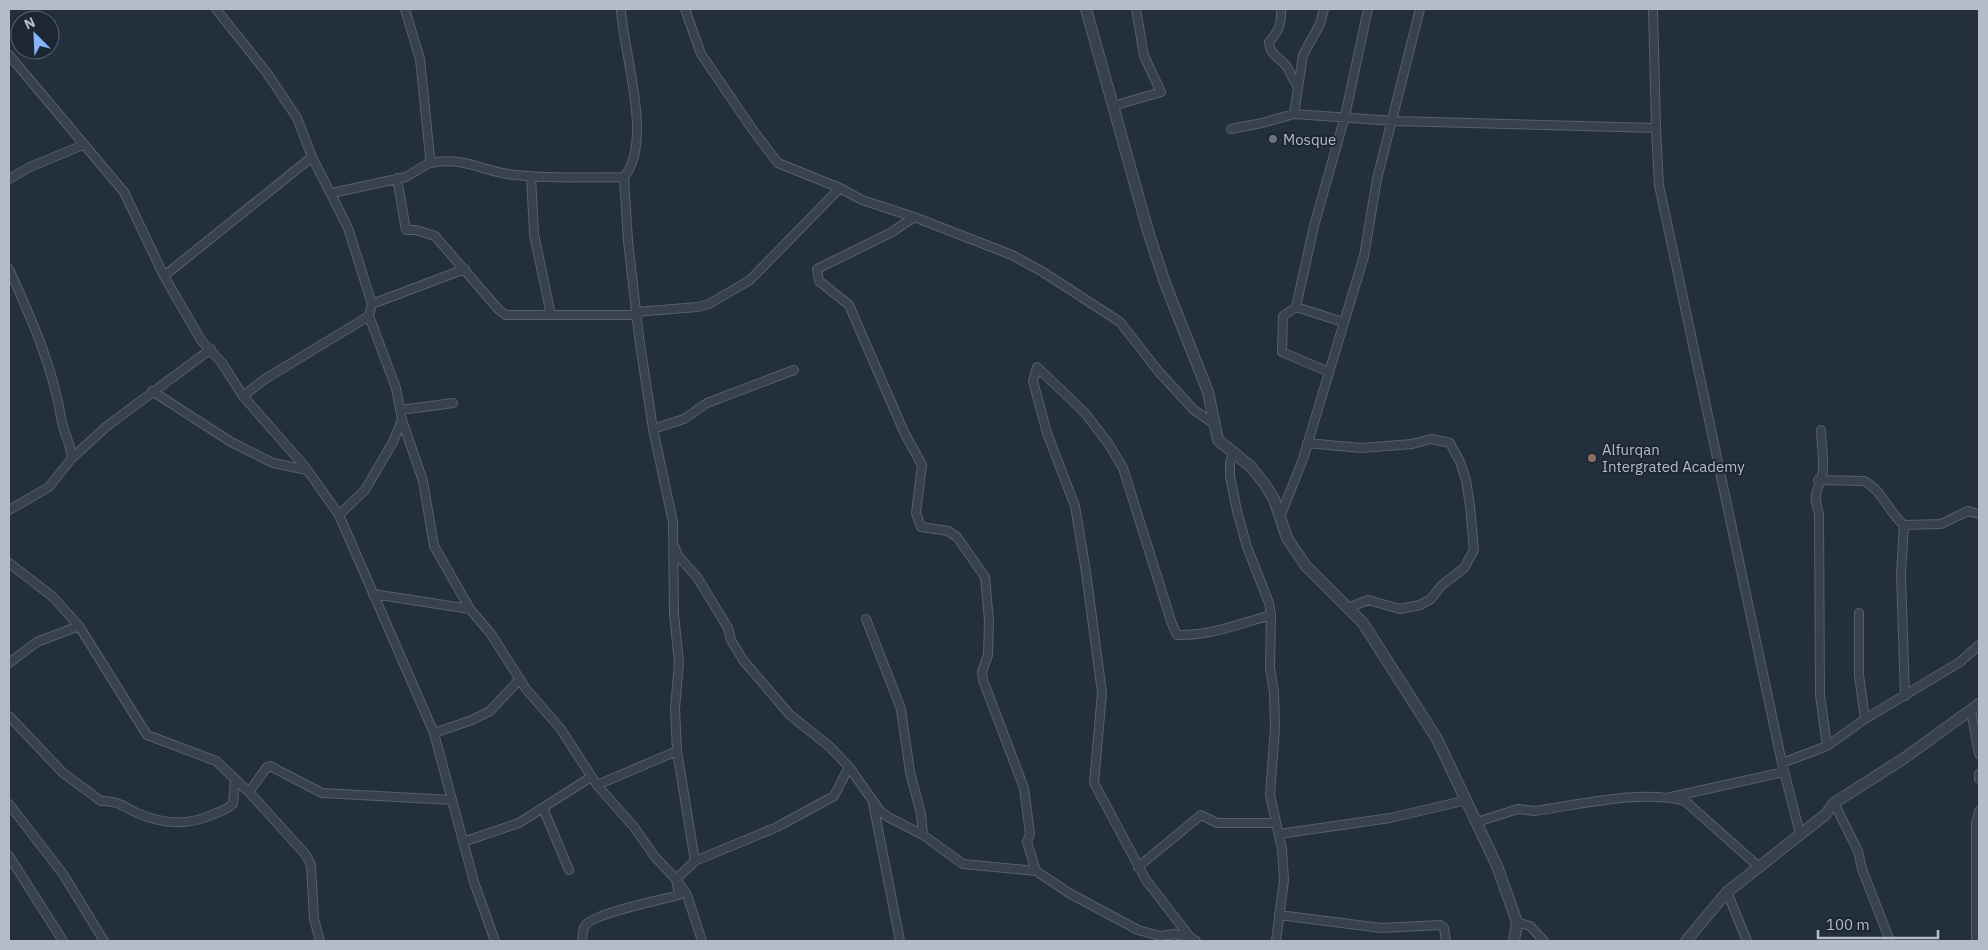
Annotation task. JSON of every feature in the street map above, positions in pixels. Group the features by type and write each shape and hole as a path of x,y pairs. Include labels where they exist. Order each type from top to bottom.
{"street":[{"path":"216,9 267,73 298,118 312,157 332,193 348,228 372,304 369,316 396,388 402,420 423,481 434,546 470,610 491,634 520,679 560,728 591,777 634,827 654,857 676,879 687,895 702,941"},
{"path":"405,9 420,59 430,157 428,163"},
{"path":"621,9 637,116 634,158 631,169 624,177 627,232 653,429 667,488 673,542 674,614 679,662 676,709 677,750 695,861"},
{"path":"685,9 701,54 778,163 840,188 862,200 914,217 1012,255 1043,272 1120,322 1194,410 1213,424"},
{"path":"1086,9 1148,231 1165,284 1208,392 1213,424 1218,440 1250,466 1264,483 1274,499 1287,538 1306,566 1363,623 1404,685 1436,739 1467,800 1497,866 1516,922 1514,941"},
{"path":"1113,106 1161,92 1144,56 1136,9"},
{"path":"1281,9 1282,22 1276,34 1269,42 1269,49 1273,56 1286,65 1297,85"},
{"path":"1294,114 1303,55 1320,24 1324,9"},
{"path":"1329,372 1282,352 1283,316 1296,307 1314,226 1344,116 1368,9"},
{"path":"1280,516 1307,443 1364,256 1377,179 1394,121 1420,9"},
{"path":"1653,9 1659,185 1782,763 1800,834"},
{"path":"9,55 124,192 164,276 201,340 211,350 243,396 307,470 339,515 434,734 474,882 494,941"},
{"path":"1231,129 1294,114 1394,121 1656,128"},
{"path":"9,179 30,167 84,145"},
{"path":"164,276 312,157"},
{"path":"332,193 397,178 413,173 428,163 444,160 461,161 498,172 531,176 624,177"},
{"path":"531,176 534,234 551,314"},
{"path":"397,178 406,230 416,230 435,236 465,268 499,310 506,315 637,314 709,304 750,280 840,188"},
{"path":"914,217 892,232 817,269 819,281 849,305 904,432 922,465 916,513 921,527 948,531 957,537 985,577 990,620 988,655 982,672 983,680 1024,788 1030,834 1027,842 1036,871"},
{"path":"372,304 465,268"},
{"path":"9,269 38,332 58,397 61,417 69,440 72,458"},
{"path":"1296,307 1343,322"},
{"path":"243,396 265,379 369,316"},
{"path":"9,510 49,487 72,458 107,426 152,391 211,350"},
{"path":"1193,939 1152,890 1094,784 1102,693 1086,572 1075,506 1048,433 1033,382 1037,368 1085,413 1108,442 1123,468 1177,635 1196,635 1218,631 1271,615"},
{"path":"653,429 684,419 707,403 794,370"},
{"path":"152,391 231,442 274,464 307,470"},
{"path":"400,410 453,403"},
{"path":"339,515 365,490 393,442 402,420"},
{"path":"1821,430 1822,475 1818,480 1815,497 1819,514 1820,695 1828,746"},
{"path":"1307,443 1361,448 1412,444 1431,439 1450,443 1460,462 1466,480 1474,550 1464,568 1441,586 1431,599 1420,605 1400,609 1368,600 1348,608"},
{"path":"1234,452 1230,462 1230,476 1247,547 1271,615 1270,668 1274,692 1275,728 1270,795 1279,834 1284,880 1276,941"},
{"path":"1818,480 1864,481 1869,483 1875,488 1895,518 1904,525 1941,524 1968,511 1979,514"},
{"path":"1904,525 1902,574 1905,696"},
{"path":"673,542 679,557 697,577 728,628 731,640 743,660 790,716 829,746 850,767 872,799 888,817 923,835 963,864 1036,871 1070,893 1138,930 1160,936 1174,934 1193,939"},
{"path":"9,563 53,598 79,626 147,735 216,762 249,792 309,860 314,919 320,941"},
{"path":"373,594 470,610"},
{"path":"1859,613 1860,674 1864,718"},
{"path":"866,620 901,709 910,772 921,814 923,835"},
{"path":"9,663 37,642 79,626"},
{"path":"1782,763 1828,746 1864,718 1905,696 1960,662 1979,645"},
{"path":"434,734 472,720 490,710 520,679"},
{"path":"1975,707 1979,754"},
{"path":"1686,941 1726,892 1825,815 1834,803 1903,760 1975,707"},
{"path":"9,716 63,773 101,801 114,800 139,814 163,821 186,823 226,811 233,804 235,779"},
{"path":"597,785 677,750"},
{"path":"249,792 267,767 270,766 322,793 452,800"},
{"path":"676,879 695,861 748,841 834,796 850,767"},
{"path":"1477,822 1518,809 1534,811 1644,797 1671,797 1784,772"},
{"path":"1979,774 1979,779"},
{"path":"463,842 519,823 591,777"},
{"path":"1671,797 1685,801 1758,866"},
{"path":"872,799 900,941"},
{"path":"1279,834 1390,818 1467,800"},
{"path":"1834,803 1858,851 1862,869 1890,941"},
{"path":"9,804 63,874 104,941"},
{"path":"543,808 569,870"},
{"path":"1976,941 1976,824 1979,810"},
{"path":"1138,867 1201,815 1217,823 1275,822"},
{"path":"9,856 63,941"},
{"path":"582,941 584,926 590,920 627,908 679,895 676,879"},
{"path":"1726,892 1747,941"},
{"path":"1279,915 1381,928 1440,925 1444,928 1446,941"},
{"path":"1516,922 1530,926 1544,941"},
{"path":"1167,941 1174,934"}],"place":[{"name":"Mosque","path":"1273,139"},
{"name":"Alfurqan Intergrated Academy","path":"1592,458"}]}
